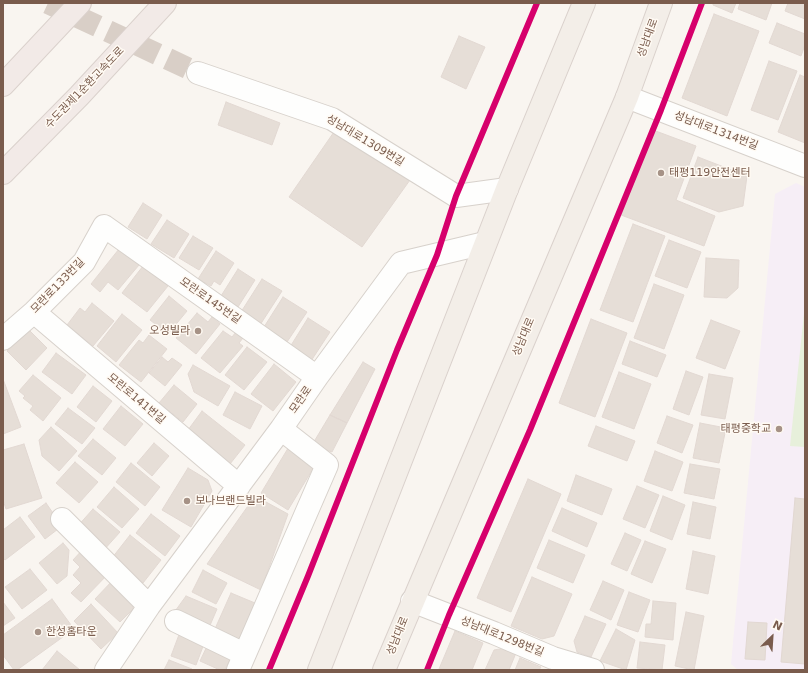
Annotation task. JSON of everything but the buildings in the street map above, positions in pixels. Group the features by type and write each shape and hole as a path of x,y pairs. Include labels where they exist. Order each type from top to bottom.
{"highway":[{"path":"3,84 80,3"},
{"name":"수도권제1순환고속도로","path":"3,172 79,96 165,3"}],"main road":[{"path":"320,670 485,243 584,3"},
{"name":"성남대로","path":"384,670 626,97 661,3"}],"street":[{"name":"성남대로1309번길","path":"198,73 332,119 456,196 507,189"},
{"name":"성남대로1314번길","path":"626,97 805,166"},
{"name":"모란로133번길","path":"3,339 34,312 84,262 104,226"},
{"name":"모란로145번길","path":"104,226 317,376"},
{"name":"모란로","path":"106,670 149,606 281,429 317,376 401,263 485,243"},
{"name":"모란로141번길","path":"34,312 239,486"},
{"path":"176,621 241,662 327,465 281,429"},
{"path":"62,519 149,606"},
{"name":"성남대로1298번길","path":"412,601 553,658 593,670"}],"shaded area":[{"name":"태평중학교","path":"796,183 805,187 805,670 738,670 731,664 775,194"}],"green space":[{"path":"805,304 805,447 790,446"}],"tunnel":[{"path":"48,3 198,73"}],"cycle path":[{"path":"269,670 308,576 397,350 437,255 456,196 537,3"},
{"path":"427,670 449,615 530,430 661,110 702,3"}],"place":[{"name":"태평119안전센터","path":"661,173"},
{"name":"오성빌라","path":"198,331"},
{"name":"태평중학교","path":"779,429"},
{"name":"보나브랜드빌라","path":"187,501"},
{"name":"한성홈타운","path":"38,632"}]}
